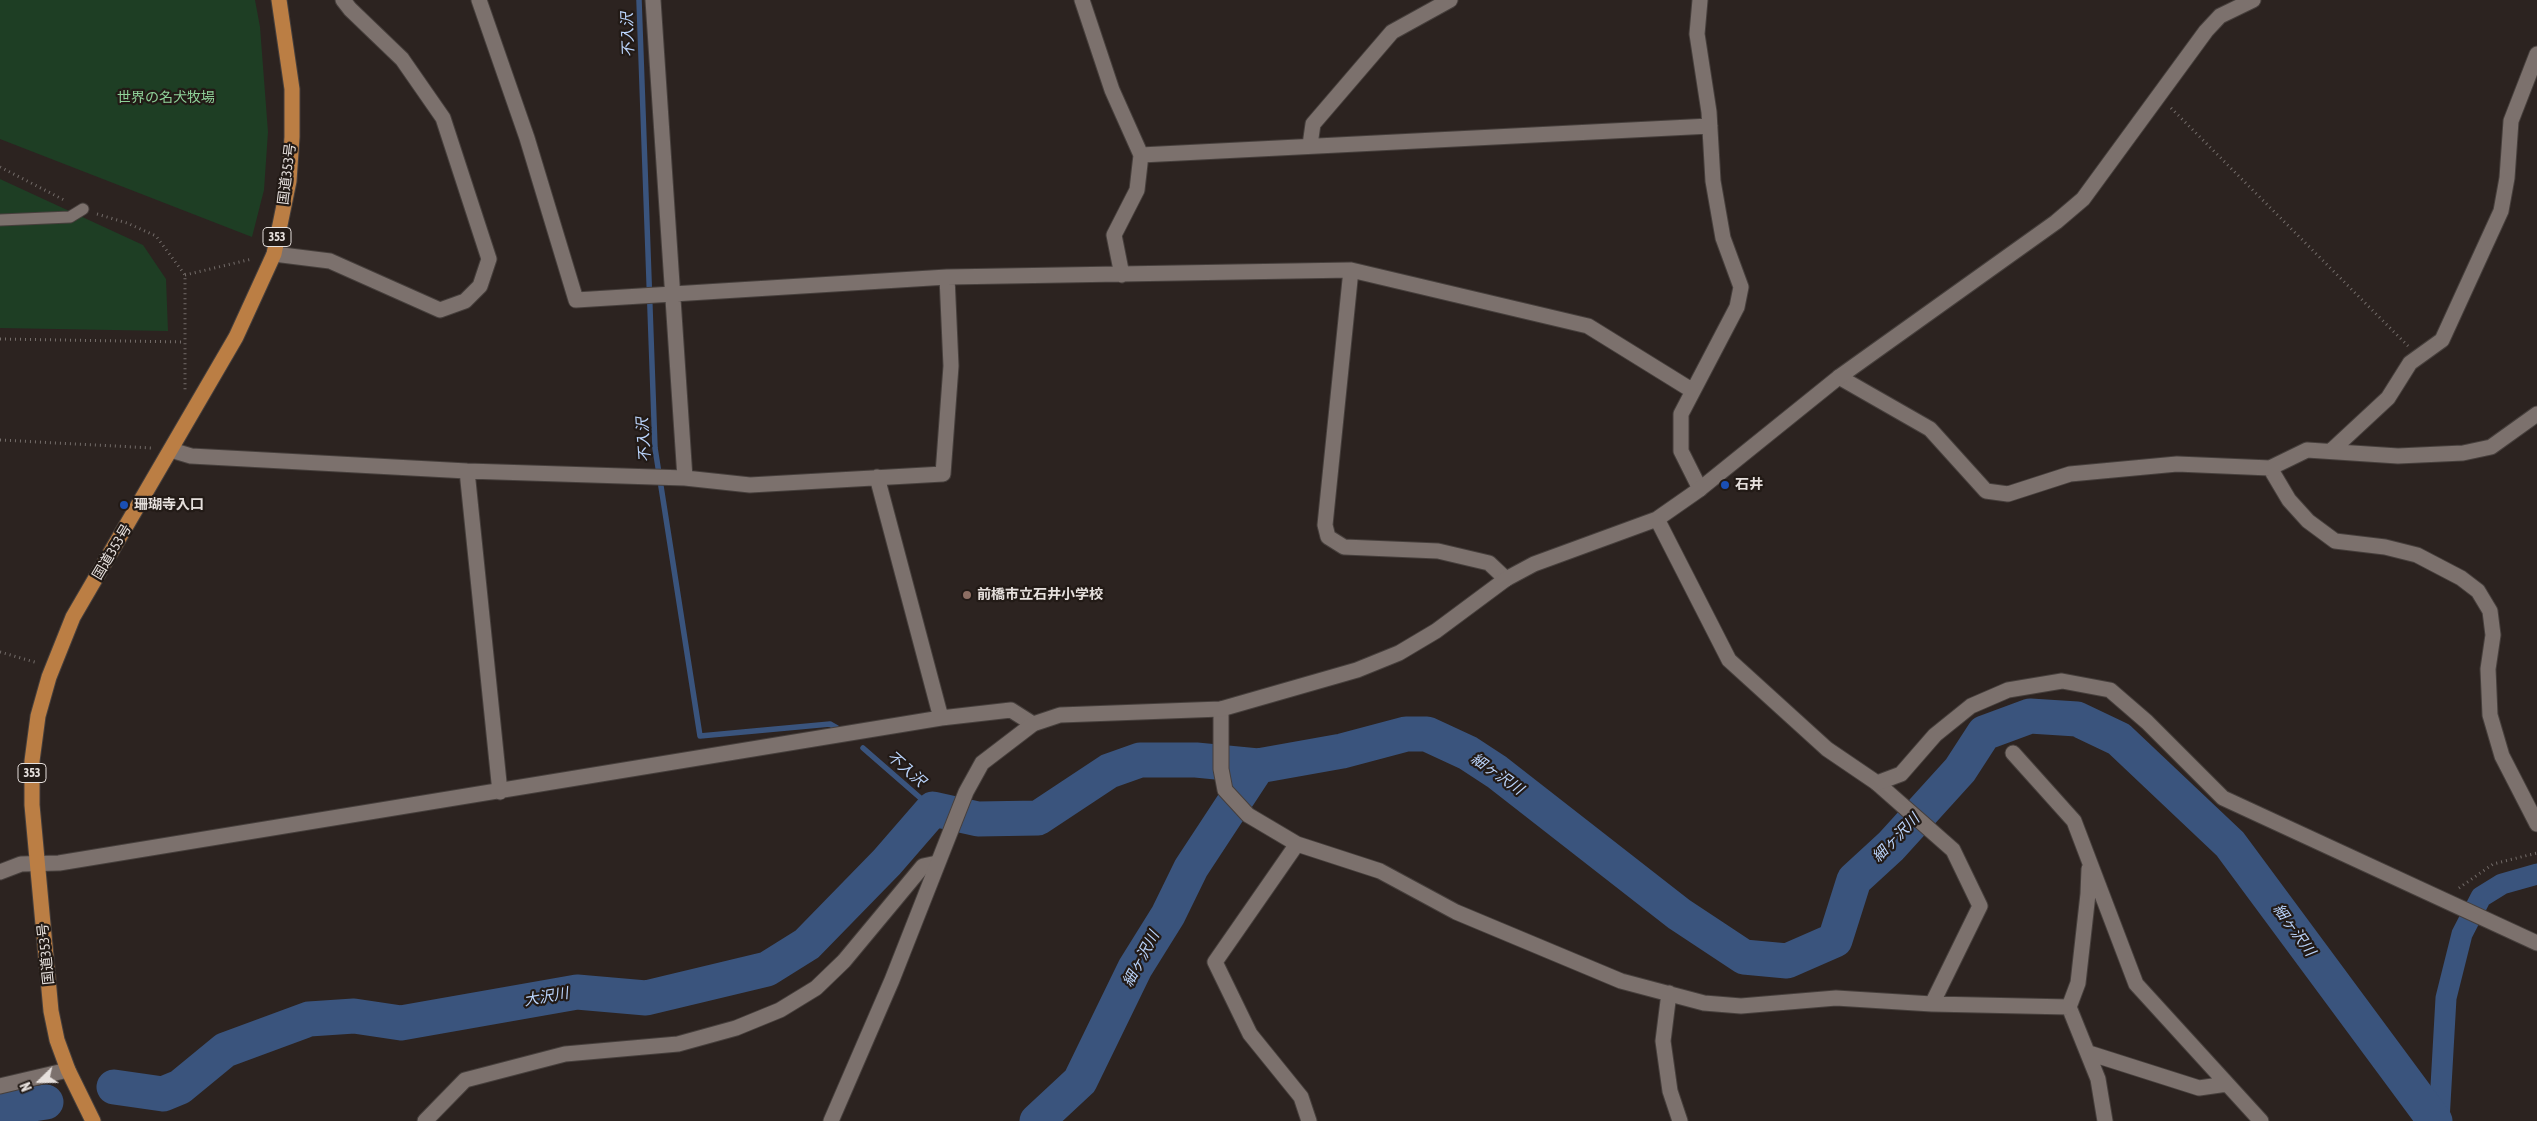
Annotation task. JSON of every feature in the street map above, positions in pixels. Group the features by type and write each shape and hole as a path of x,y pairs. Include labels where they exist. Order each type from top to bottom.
{"highway":[{"name":"国道353号","path":"93,1121 68,1070 57,1040 51,1011 32,805 32,761 38,716 52,667 72,617 236,337 274,254 288,181 292,136 292,89 279,0"}],"street":[{"path":"274,254 330,261 440,310 465,301 480,286 489,259 443,118 402,59 343,0"},
{"path":"479,0 527,138 576,300 947,277 1122,276 1351,270 1588,326 1693,391"},
{"path":"653,0 685,478"},
{"path":"1082,0 1112,90 1134,135 1141,155 1137,190 1114,235 1122,276"},
{"path":"1310,145 1313,124 1392,32 1450,0"},
{"path":"1700,0 1697,34 1710,126 1713,181 1723,238 1741,287 1737,307 1681,414 1681,451 1700,489"},
{"path":"830,1121 892,980 966,792 982,764 1033,724 1060,714 1221,709 1357,670 1399,653 1436,631 1506,579 1534,564 1657,520 1700,489 1839,377 2056,222 2083,199 2188,53 2215,21 2240,5 2254,0"},
{"path":"2332,450 2388,398 2410,363 2442,340 2501,211 2511,121 2537,54"},
{"path":"1141,155 1710,126"},
{"path":"1351,270 1325,525 1328,537 1344,547 1438,551 1489,563 1506,579"},
{"path":"171,450 191,456 467,471 669,479 685,478 750,485 943,474 951,366 947,277"},
{"path":"1839,377 1930,429 1986,491 2008,494 2070,474 2177,464 2270,468 2307,450 2332,450 2398,456 2463,453 2491,448 2537,414"},
{"path":"2270,468 2295,507 2308,521 2334,541 2385,547 2417,555 2461,578 2478,591 2490,611 2493,635 2488,669 2490,715 2502,756 2537,824"},
{"path":"467,471 500,792"},
{"path":"877,478 941,718"},
{"path":"1657,520 1729,660 1827,749 1877,783 1952,850 1980,906 1932,1004"},
{"path":"1877,783 1901,774 1936,735 1971,706 2008,690 2062,681 2110,690 2147,722 2223,798 2449,901 2489,922 2537,942"},
{"path":"1221,709 1221,769 1225,790 1248,815 1297,844 1380,871 1456,912 1621,981 1704,1003 1741,1006 1836,998 1932,1004 2069,1007"},
{"path":"0,872 21,864 60,863 941,718 1011,710 1033,724"},
{"path":"2013,753 2074,821 2136,984 2261,1121"},
{"path":"1297,844 1215,962 1250,1034 1301,1097 1309,1121"},
{"path":"2089,860 2088,894 2078,983 2069,1007 2098,1079 2105,1121"},
{"path":"425,1121 465,1080 565,1054 678,1044 736,1028 780,1010 816,988 844,961 923,866 937,863"},
{"path":"1669,993 1663,1041 1670,1091 1680,1121"},
{"path":"2089,1053 2199,1088 2227,1084"},
{"path":"0,1086 68,1070"}],"lane":[{"path":"0,220 70,217 83,209"}],"path":[{"path":"2158,94 2419,357"},
{"path":"0,168 83,209 127,223 156,236 185,275 184,384 186,400 192,413"},
{"path":"185,275 274,254"},
{"path":"0,338 184,342"},
{"path":"0,440 171,450"},
{"path":"0,652 52,667"},
{"path":"2449,901 2493,864 2537,853"}],"green space":[{"name":"世界の名犬牧場","path":"0,0 255,0 260,27 268,132 264,190 252,237 0,139"},
{"path":"0,179 143,245 166,279 168,331 0,328"}],"waterway":[{"name":"不入沢","path":"639,0 655,448 700,736 830,724 837,728"},
{"name":"細ヶ沢川","path":"114,1087 163,1094 180,1087 225,1050 309,1019 354,1016 401,1023 577,992 646,998 767,969 807,944 887,862 933,809 978,819 1038,818 1109,771 1140,760 1196,760 1258,766 1342,751 1406,734 1427,734 1468,753 1497,772 1679,914 1744,957 1787,961 1835,940 1854,880 1891,846 1960,770 1984,733 2030,716 2077,719 2119,739 2230,844 2435,1121"},
{"name":"不入沢","path":"863,748 933,809"},
{"name":"細ヶ沢川","path":"1037,1121 1080,1081 1135,968 1168,915 1191,868 1258,766"},
{"path":"2439,1121 2446,998 2462,934 2481,897 2502,884 2537,874"},
{"name":"大沢川","path":"0,1109 46,1102"}],"place":[{"name":"石井","path":"1725,485"},
{"name":"珊瑚寺入口","path":"124,505"},
{"name":"前橋市立石井小学校","path":"967,595"}]}
